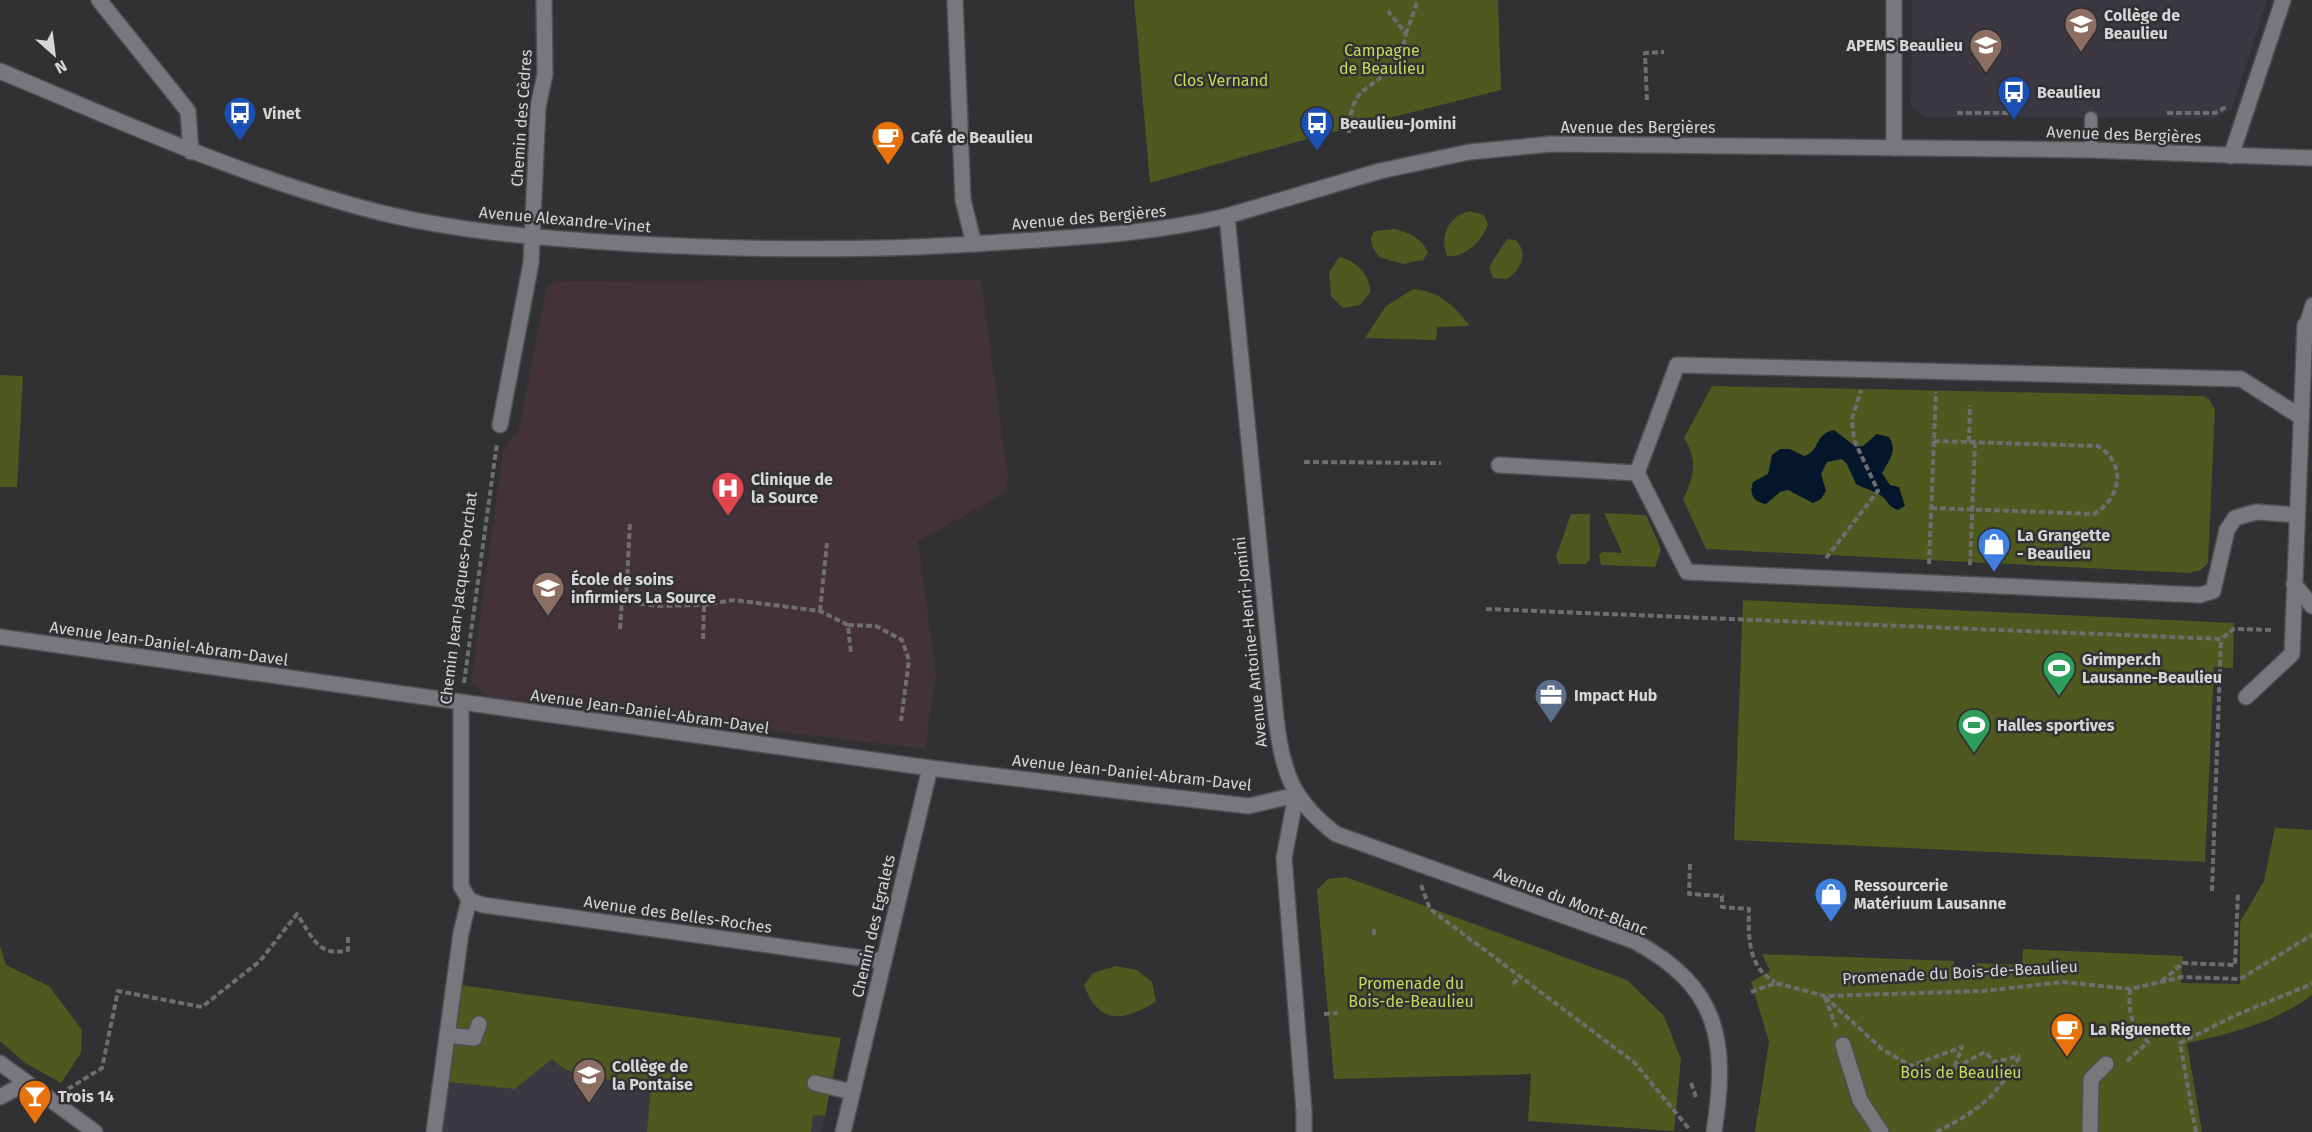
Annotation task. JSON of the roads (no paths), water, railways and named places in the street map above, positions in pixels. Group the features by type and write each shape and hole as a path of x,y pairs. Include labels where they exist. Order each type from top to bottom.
{"street":[{"path":"99,0 188,111 191,152"},
{"name":"Chemin des Cèdres","path":"532,238 538,107 544,74 544,0"},
{"path":"955,0 963,200 974,244"},
{"path":"1894,0 1894,148"},
{"path":"2230,156 2283,0"},
{"name":"Avenue Alexandre-Vinet","path":"0,71 191,152 304,192 384,213 532,238 719,248 918,247 974,244"},
{"name":"Avenue des Bergières","path":"974,244 1133,234 1182,227 1380,171 1469,152 1551,144 2091,150 2312,158"},
{"name":"Avenue Antoine-Henri-Jomini","path":"1227,216 1280,758 1296,795"},
{"path":"500,425 531,263 532,238"},
{"path":"2246,697 2292,654 2305,325"},
{"path":"2297,515 2256,512 2235,518 2227,530 2213,591 2200,595 1687,572 1637,473 1677,365 2241,379 2301,417"},
{"path":"1499,465 1637,473"},
{"path":"2294,584 2312,606"},
{"name":"Avenue Jean-Daniel-Abram-Davel","path":"0,637 930,768 1249,806 1296,795"},
{"name":"Chemin Jean-Jacques-Porchat","path":"434,1132 469,900 461,886 461,702"},
{"name":"Chemin des Egralets","path":"843,1132 930,768"},
{"path":"1296,795 1284,858 1304,1132"},
{"name":"Avenue du Mont-Blanc","path":"1296,795 1314,818 1336,834 1634,941 1664,957 1688,981 1712,1018 1719,1042 1720,1093 1714,1132"},
{"name":"Avenue des Belles-Roches","path":"469,900 483,905 883,961"},
{"path":"447,1035 474,1038 478,1024"},
{"path":"1843,1045 1860,1100 1881,1132"},
{"path":"0,1063 95,1132"},
{"path":"2091,1132 2091,1079 2106,1064"},
{"path":"0,1097 26,1083"},
{"path":"814,1083 852,1092"}],"lane":[{"path":"2091,118 2091,150"},
{"path":"2305,325 2312,304"}],"water":[{"path":"1834,430 1856,447 1863,446 1877,434 1889,437 1893,451 1882,473 1890,485 1899,487 1905,506 1898,510 1895,509 1880,495 1856,484 1847,464 1842,459 1827,462 1821,474 1826,491 1821,499 1813,503 1788,490 1780,492 1766,504 1753,497 1753,482 1768,474 1772,455 1780,449 1790,449 1804,456 1809,454 1823,435"}],"place":[{"name":"Collège de Beaulieu","path":"2081,53"},
{"name":"APEMS Beaulieu","path":"1986,74"},
{"name":"Beaulieu","path":"2014,121"},
{"name":"Vinet","path":"240,142"},
{"name":"Beaulieu-Jomini","path":"1317,152"},
{"name":"Café de Beaulieu","path":"888,166"},
{"name":"Clinique de la Source","path":"728,517"},
{"name":"La Grangette - Beaulieu","path":"1994,573"},
{"name":"École de soins infirmiers La Source","path":"548,617"},
{"name":"Grimper.ch Lausanne-Beaulieu","path":"2059,697"},
{"name":"Impact Hub","path":"1551,724"},
{"name":"Halles sportives","path":"1974,754"},
{"name":"Ressourcerie Matériuum Lausanne","path":"1831,923"},
{"name":"La Riguenette","path":"2067,1058"},
{"name":"Collège de la Pontaise","path":"589,1104"},
{"name":"Trois 14","path":"35,1125"}],"park label":[{"name":"Campagne de Beaulieu","path":"1382,59"},
{"name":"Clos Vernand","path":"1221,80"},
{"name":"Promenade du Bois-de-Beaulieu","path":"1411,992"},
{"name":"Bois de Beaulieu","path":"1961,1072"}]}
